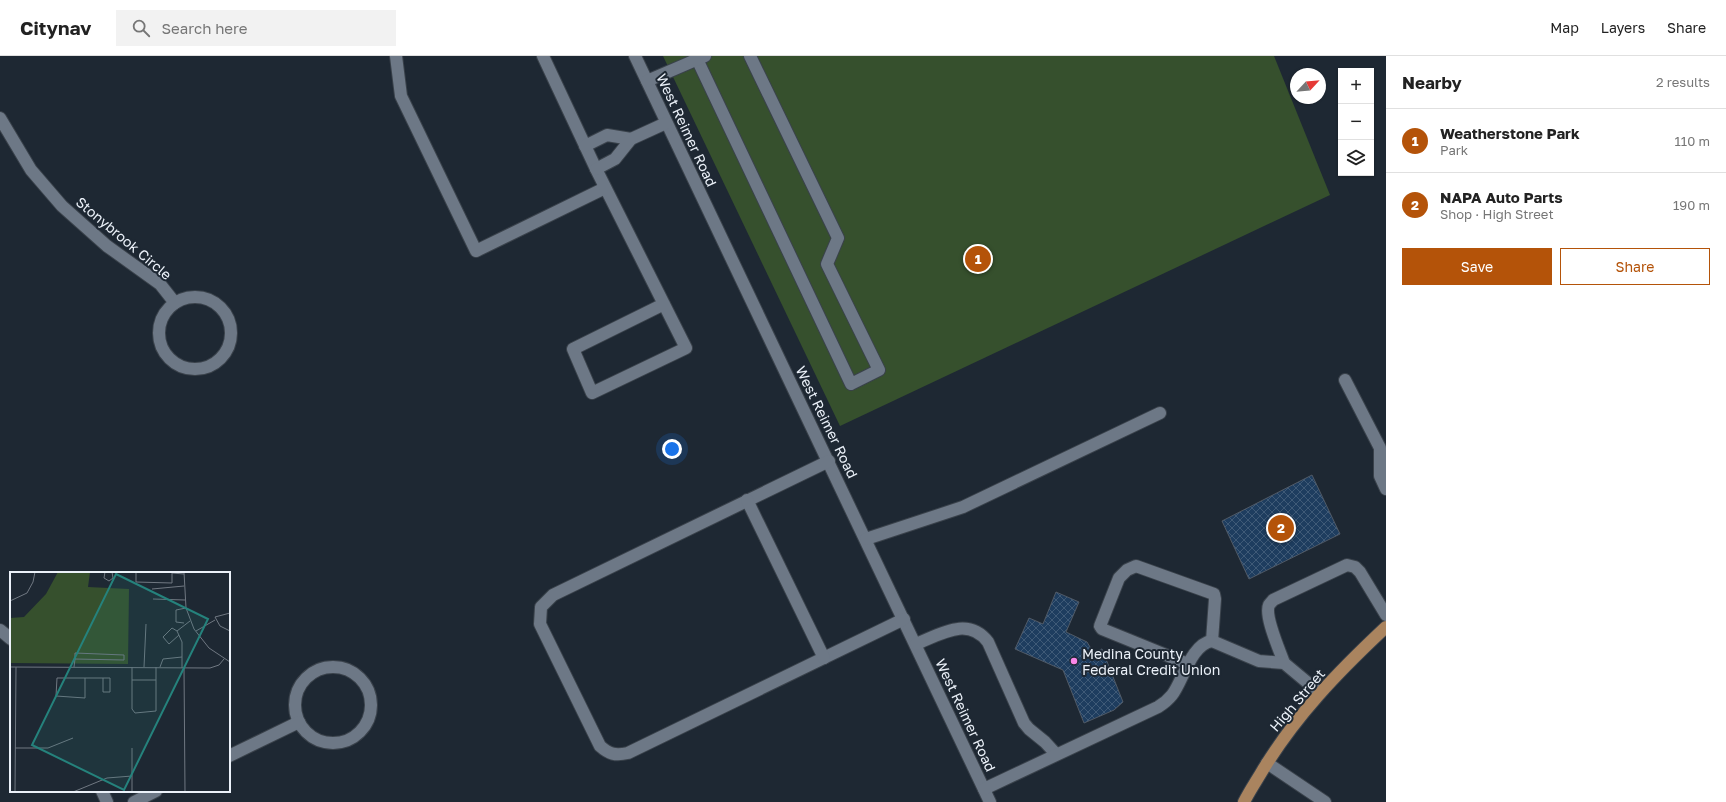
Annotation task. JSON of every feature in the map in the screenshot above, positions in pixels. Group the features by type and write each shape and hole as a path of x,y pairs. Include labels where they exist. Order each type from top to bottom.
{"main road":[{"name":"High Street","path":"1244,802 1276,748 1320,693 1345,666 1386,627"}],"street":[{"path":"396,56 401,96 476,251 605,188"},
{"path":"543,56 605,188 664,304 686,348 592,393 573,349 664,304"},
{"name":"West Reimer Road","path":"635,56 990,802"},
{"path":"647,81 701,58 851,384 879,370 826,264 838,238 750,56"},
{"name":"Stonybrook Circle","path":"0,118 31,170 62,206 107,246 160,284 175,303"},
{"path":"596,169 615,159 631,139 666,122"},
{"path":"585,146 607,135 631,139"},
{"path":"199,297 211,300 221,308 228,318 232,330 226,353 217,362 206,368 194,370 181,367 172,361 165,353 160,342 159,331 161,320 167,310 175,303 186,298 199,297"},
{"path":"1345,380 1383,446 1380,476 1386,489"},
{"path":"866,539 963,507 1160,413"},
{"path":"829,461 553,595 541,607 540,624 600,746 608,753 617,755 628,753 904,619"},
{"path":"747,500 824,658"},
{"path":"1320,693 1284,663 1268,615 1269,606 1273,600 1347,565 1355,567 1360,572 1386,615"},
{"path":"1188,664 1102,629 1100,626 1119,578 1124,572 1136,566 1214,594 1216,599 1212,641"},
{"path":"916,644 951,631 965,628 977,631 988,642 1024,723 1029,730 1045,742 1056,754"},
{"path":"0,630 10,638"},
{"path":"984,789 1158,707 1172,695 1188,664 1200,648 1212,641 1255,659 1284,663"},
{"path":"333,667 346,669 357,676 365,685 370,697 370,709 367,721 360,731 351,738 339,743 327,743 316,739 306,732 298,722 295,709 296,697 300,685 309,675 320,669 333,667"},
{"path":"230,756 298,722"},
{"path":"1267,763 1325,802"},
{"path":"102,792 107,802"},
{"path":"134,802 154,792"}],"green space":[{"path":"663,56 1274,56 1290,96 1290,104 1293,104 1330,195 840,426"}],"building":[{"path":"1312,475 1340,534 1249,579 1222,521"},
{"name":"Medina County Federal Credit Union","path":"1056,592 1079,602 1066,632 1087,642 1093,652 1102,649 1123,702 1114,710 1084,723 1063,670 1015,649 1029,618 1043,624"}],"place":[{"name":"Weatherstone Park","path":"978,259"},
{"name":"NAPA Auto Parts","path":"1281,528"},
{"name":"Medina County Federal Credit Union","path":"1074,661"}]}
